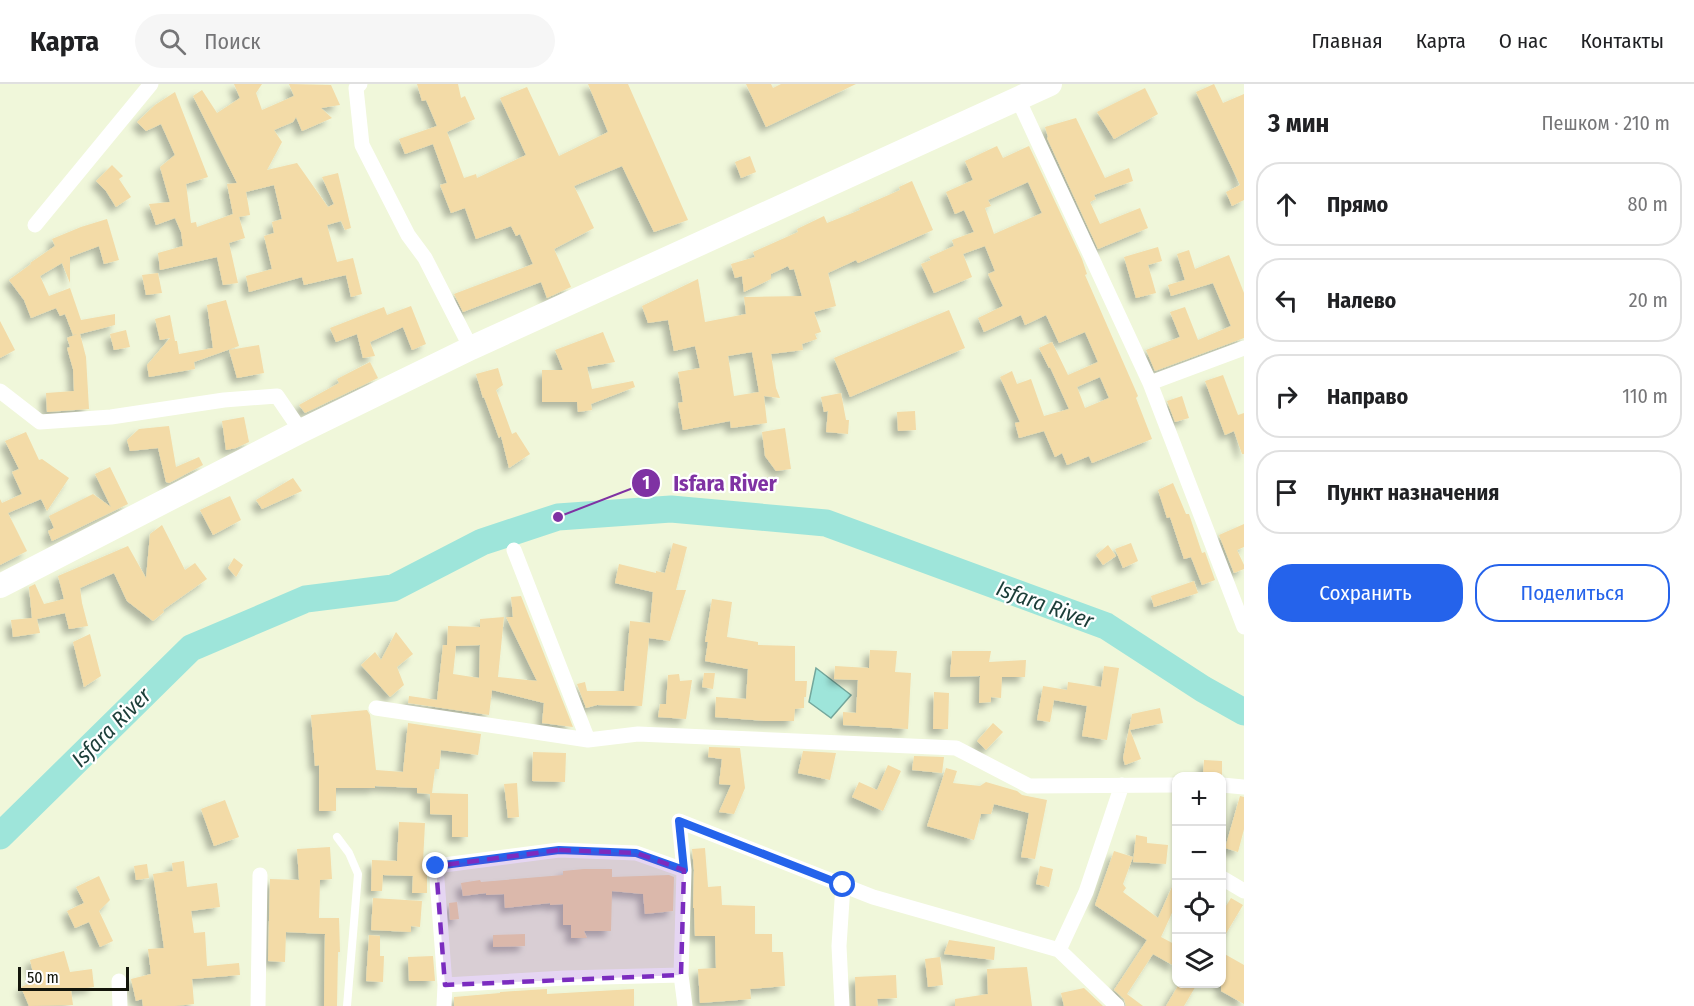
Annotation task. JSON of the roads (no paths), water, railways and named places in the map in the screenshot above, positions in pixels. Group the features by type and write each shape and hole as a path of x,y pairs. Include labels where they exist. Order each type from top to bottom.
{"main road":[{"path":"0,586 301,431 471,348 1050,84"}],"street":[{"path":"35,225 151,84"},
{"path":"360,84 356,88 362,145 408,235 425,258 471,348"},
{"path":"1018,99 1150,383 1244,627"},
{"path":"1150,383 1244,348"},
{"path":"0,391 40,422 111,417 224,400 277,396 301,431"},
{"path":"514,550 588,740"},
{"path":"376,708 588,740 638,734 956,748 1029,786 1172,785"},
{"path":"1059,950 1086,892 1122,785"},
{"path":"1226,785 1244,787"},
{"path":"685,1006 681,975 684,870 679,821 873,897 1059,950 1117,1006"},
{"path":"444,1006 445,985 436,866 559,850 636,853 684,870"},
{"path":"258,1006 260,875"},
{"path":"1225,880 1244,891"},
{"path":"842,1006 838,946 843,885"},
{"path":"445,985 566,978 681,975"},
{"path":"118,981 120,1006"}],"lane":[{"path":"337,837 349,853 357,874 347,1006"}],"water":[{"path":"816,668 851,695 831,718 809,702"}],"waterway":[{"name":"Isfara River","path":"0,836 191,648 306,599 393,588 482,542 558,517 671,509 826,523 1106,626 1203,689 1244,712"}],"place":[{"name":"Isfara River","path":"558,517"}]}
